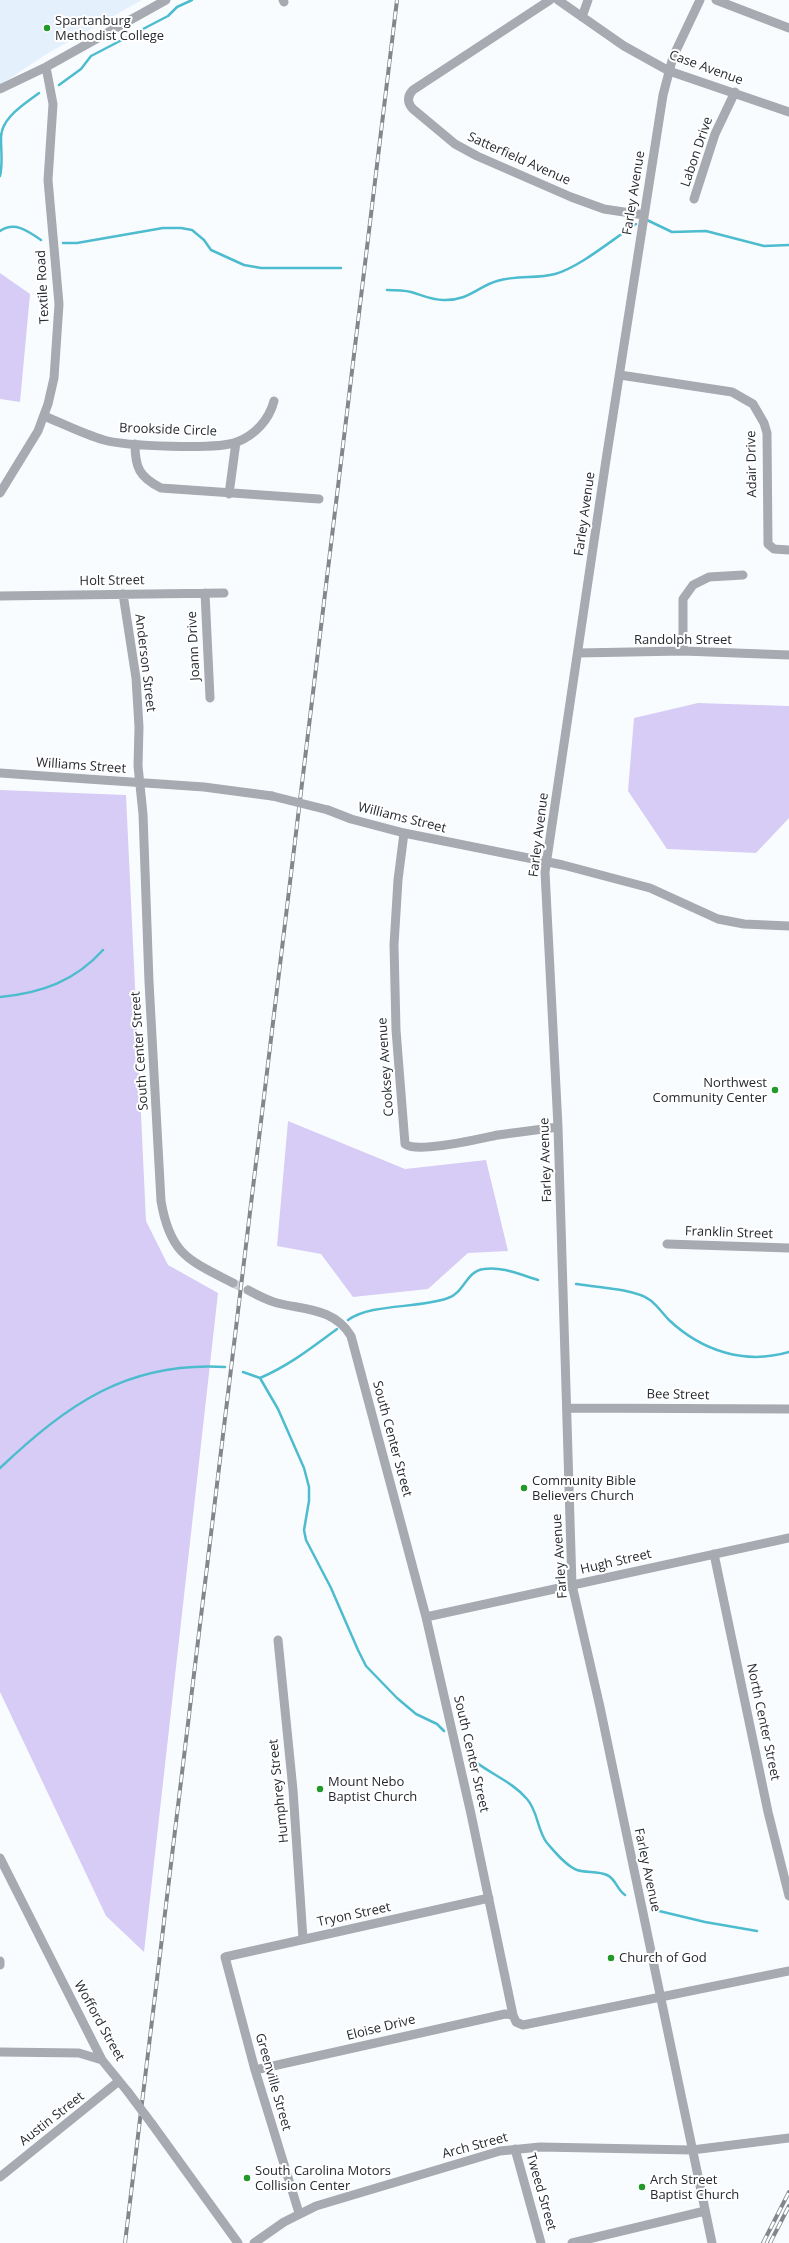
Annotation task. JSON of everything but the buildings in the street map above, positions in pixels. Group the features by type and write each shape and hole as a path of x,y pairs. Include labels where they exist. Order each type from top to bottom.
{"street":[{"path":"0,89 46,67 166,0"},
{"name":"Satterfield Avenue","path":"550,0 413,90 408,96 408,103 413,109 455,144 477,156 577,199 604,208 644,215"},
{"name":"Case Avenue","path":"558,0 624,46 669,71 735,92 789,112"},
{"path":"582,17 588,0"},
{"name":"Farley Avenue","path":"700,0 669,71 663,95 546,861 558,1127 572,1585 661,1997 712,2243"},
{"path":"716,0 789,28"},
{"name":"Textile Road","path":"0,493 25,454 44,416 54,378 59,304 48,180 52,104 46,67"},
{"name":"Labon Drive","path":"694,199 715,134 735,92"},
{"name":"Adair Drive","path":"620,375 732,392 752,404 764,423 767,433 768,544 774,549 789,550"},
{"name":"Brookside Circle","path":"44,416 104,440 135,444 215,446 236,442 263,425 270,414 274,401"},
{"path":"229,494 236,442"},
{"path":"135,444 135,462 145,478 161,488 229,494 318,499"},
{"path":"683,651 683,599 693,585 709,577 743,575"},
{"name":"Joann Drive","path":"205,593 210,698"},
{"name":"Holt Street","path":"0,596 224,593"},
{"name":"Anderson Street","path":"123,594 136,678 140,783"},
{"name":"Randolph Street","path":"578,653 683,651 789,656"},
{"name":"Williams Street","path":"0,773 202,787 272,796 328,810 351,819 404,833 546,861 659,890 701,913 718,919 744,924 789,926"},
{"name":"South Center Street","path":"140,783 143,814 149,982 159,1185 164,1217 168,1232 184,1254 205,1268 233,1282"},
{"name":"Cooksey Avenue","path":"404,833 398,880 394,945 396,1030 405,1144 414,1148 464,1143 497,1135 558,1127"},
{"name":"Franklin Street","path":"667,1244 789,1248"},
{"name":"South Center Street","path":"248,1290 275,1302 327,1314 342,1324 351,1336 426,1617 489,1898 513,2015"},
{"name":"Bee Street","path":"567,1408 789,1409"},
{"name":"Hugh Street","path":"426,1617 789,1538"},
{"name":"North Center Street","path":"714,1554 768,1812 789,1896"},
{"name":"Humphrey Street","path":"278,1640 293,1798 303,1939"},
{"name":"Wofford Street","path":"0,1858 102,2060 152,2124 238,2243"},
{"name":"Tryon Street","path":"225,1957 489,1898"},
{"name":"Greenville Street","path":"225,1957 256,2070 299,2213"},
{"path":"513,2015 516,2022 523,2025 789,1971"},
{"name":"Eloise Drive","path":"256,2070 414,2033 505,2014 513,2015"},
{"path":"0,2052 79,2053 102,2060"},
{"name":"Austin Street","path":"0,2177 119,2081"},
{"name":"Arch Street","path":"254,2243 299,2213 316,2206 484,2155 515,2149 540,2147 692,2150 789,2138"},
{"name":"Tweed Street","path":"515,2149 541,2243"},
{"path":"572,2243 705,2211"}],"shaded area":[{"name":"Spartanburg Methodist College","path":"0,0 142,0 45,55 0,85"},
{"path":"0,273 30,294 20,402 0,399"},
{"path":"698,703 789,706 789,818 756,853 667,849 628,791 634,718"},
{"path":"0,790 126,795 146,1221 168,1265 218,1293 144,1952 106,1916 0,1692"},
{"path":"288,1121 405,1169 486,1160 508,1251 468,1253 428,1289 353,1297 321,1254 277,1246"}],"waterway":[{"path":"59,85 81,69 91,56 168,16 177,7 192,0"},
{"path":"0,176 2,162 1,139 5,124 14,112 39,93"},
{"path":"647,220 672,232 706,231 764,246 789,245"},
{"path":"387,290 408,291 434,299 452,300 466,296 504,279 555,274 586,259 636,224"},
{"path":"0,231 11,227 21,228 41,240"},
{"path":"63,243 77,243 163,228 181,228 192,230 204,240 211,250 244,265 261,268 341,268"},
{"path":"0,997 44,989 57,984 81,970 103,950"},
{"path":"348,1320 358,1315 382,1308 423,1304 448,1298 454,1295 469,1277 484,1269 491,1268 505,1270 538,1280"},
{"path":"576,1284 604,1287 643,1296 653,1302 669,1320 695,1340 725,1352 740,1356 756,1357 773,1356 789,1352"},
{"path":"243,1372 260,1378 271,1373 291,1362 337,1329"},
{"path":"0,1468 50,1424 75,1406 102,1391 129,1379 158,1371 190,1367 225,1367"},
{"path":"260,1378 278,1409 304,1468 309,1487 309,1501 304,1530 306,1540 331,1588 366,1666 397,1698 416,1714 437,1724 444,1731"},
{"path":"467,1755 521,1792 531,1804 541,1832 547,1843 565,1862 577,1870 607,1875 625,1895"},
{"path":"655,1910 705,1922 757,1931"}],"tunnel":[{"path":"233,1283 248,1290"}],"railway":[{"path":"125,2243 397,0"},
{"path":"763,2243 789,2192"},
{"path":"770,2243 789,2206"}],"place":[{"name":"Spartanburg Methodist College","path":"47,28"},
{"name":"Northwest Community Center","path":"775,1090"},
{"name":"Community Bible Believers Church","path":"524,1488"},
{"name":"Mount Nebo Baptist Church","path":"320,1789"},
{"name":"Church of God","path":"611,1958"},
{"name":"South Carolina Motors Collision Center","path":"247,2178"},
{"name":"Arch Street Baptist Church","path":"642,2187"}]}
